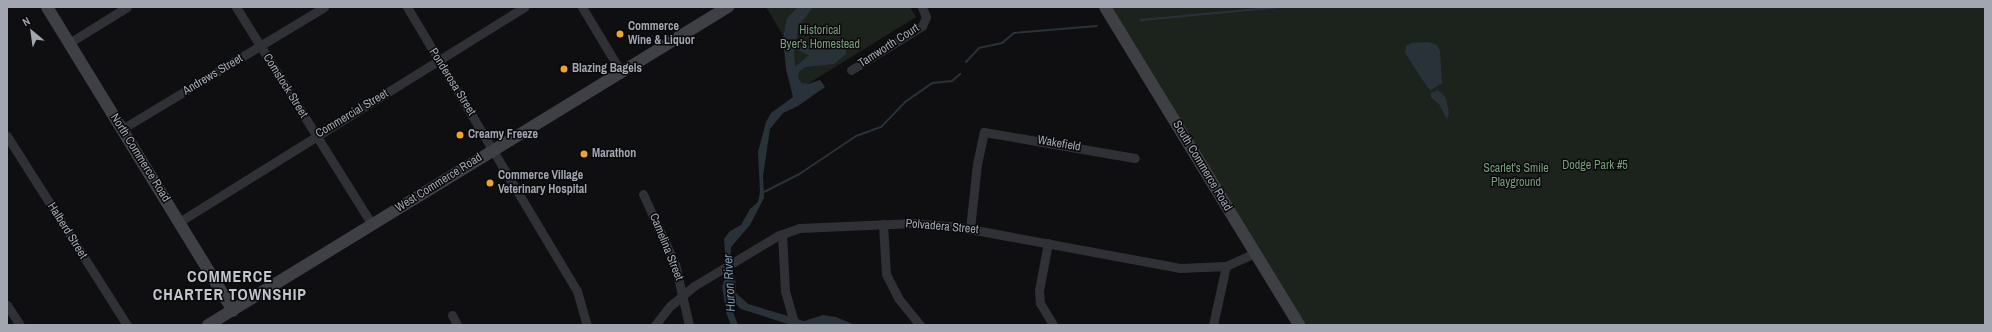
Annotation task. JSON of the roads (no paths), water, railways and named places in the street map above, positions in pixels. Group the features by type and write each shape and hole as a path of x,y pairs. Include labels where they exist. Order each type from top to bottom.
{"main road":[{"name":"North Commerce Road","path":"47,7 233,310"},
{"name":"West Commerce Road","path":"208,325 728,7"},
{"name":"South Commerce Road","path":"1106,8 1299,325"}],"street":[{"path":"69,43 128,7"},
{"name":"Comstock Street","path":"236,7 372,225"},
{"name":"Andrews Street","path":"122,129 324,7"},
{"name":"Ponderosa Street","path":"407,7 494,149 577,291 587,325"},
{"name":"Commercial Street","path":"179,222 524,7"},
{"path":"582,7 621,72"},
{"name":"Tamworth Court","path":"851,70 926,20 922,7"},
{"name":"Wakefield","path":"970,229 977,164 984,132 1135,158"},
{"name":"Halberd Street","path":"7,136 127,325"},
{"name":"Camelina Street","path":"643,194 675,264 684,295 689,325"},
{"name":"Polvadera Street","path":"655,325 684,295 716,272 782,234 799,228 914,223 970,229 1180,268 1226,266 1255,253"},
{"path":"883,224 886,274 898,298 920,325"},
{"path":"782,234 785,291 795,325"},
{"path":"1048,243 1040,303 1053,325"},
{"path":"1213,325 1226,266"},
{"path":"7,305 20,325"},
{"path":"452,315 457,325"}],"water":[{"name":"Huron River","path":"798,7 813,7 798,27 796,44 815,46 840,39 846,42 846,54 834,64 805,67 799,72 798,78 802,83 808,84 820,80 825,87 798,106 783,113 770,129 763,176 764,198 750,225 731,247 730,272 735,277 736,293 748,304 804,321 823,315 836,317 855,325 791,325 741,309 735,303 733,312 738,325 731,325 726,312 722,286 727,274 724,239 730,231 741,225 750,209 758,202 760,192 758,152 766,122 771,113 793,97 786,69 783,39 787,18","holes":["795,49 809,55 795,67"]},
{"path":"1429,42 1437,45 1440,51 1442,83 1431,90 1428,88 1405,53 1406,46 1411,43"},
{"path":"1438,90 1446,98 1449,113 1447,120 1439,104 1431,97 1431,93"}],"waterway":[{"path":"1141,20 1282,7"},
{"path":"966,62 979,48 1002,43 1014,33 1097,26"},
{"path":"764,192 798,175 856,136 881,127 905,102 932,83 952,81 960,74"}],"place":[{"name":"Commerce Wine & Liquor","path":"620,34"},
{"name":"Blazing Bagels","path":"564,69"},
{"name":"Creamy Freeze","path":"460,135"},
{"name":"Marathon","path":"584,154"},
{"name":"Commerce Village Veterinary Hospital","path":"490,183"}],"district":[{"name":"COMMERCE CHARTER TOWNSHIP","path":"230,285"}],"park label":[{"name":"Historical Byer's Homestead","path":"820,38"},
{"name":"Dodge Park #5","path":"1595,166"},
{"name":"Scarlet's Smile Playground","path":"1516,176"}]}
